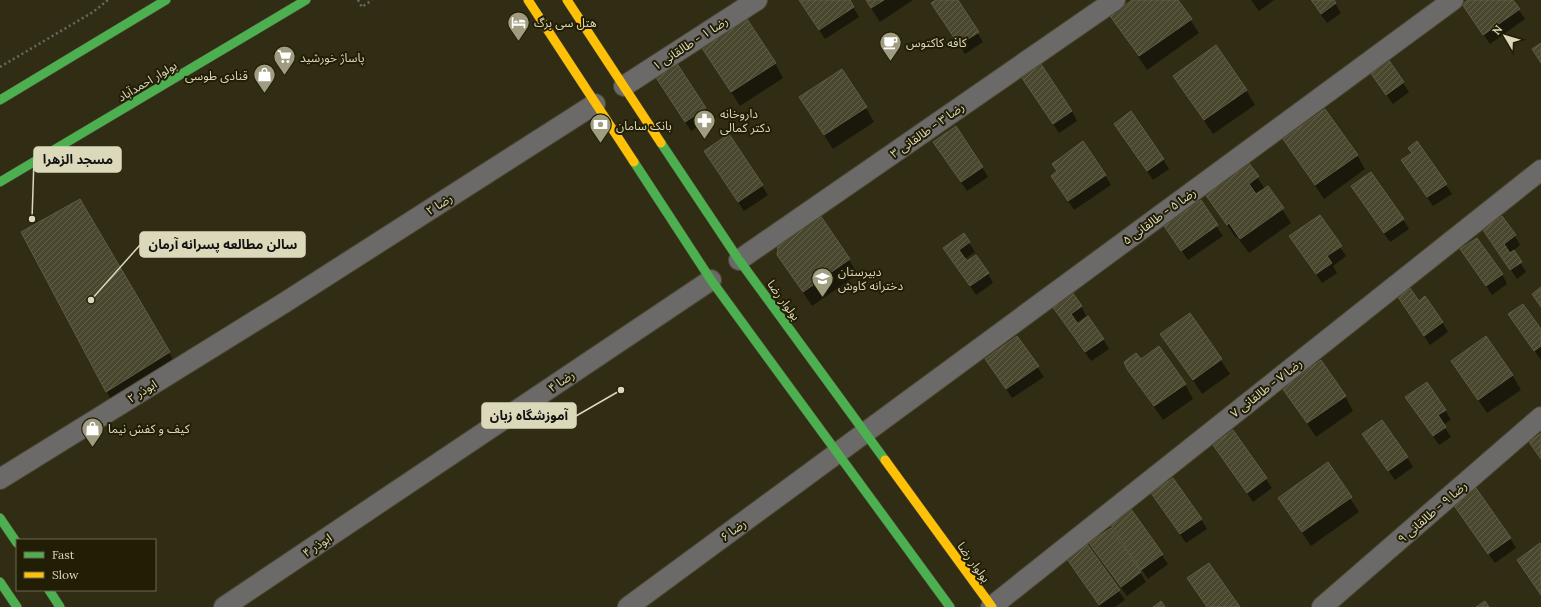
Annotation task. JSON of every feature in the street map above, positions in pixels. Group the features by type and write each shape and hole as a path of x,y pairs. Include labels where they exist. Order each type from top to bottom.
{"street":[{"path":"0,100 166,0"},
{"name":"بولوار احمدآباد","path":"0,182 306,0"},
{"path":"528,0 711,280 950,607"},
{"name":"بولوار رضا","path":"567,0 739,260 866,432 992,607"},
{"name":"رضا ۱ - طالقانی ۱","path":"624,86 757,0"},
{"name":"رضا ۳ - طالقانی ۳","path":"739,260 1115,0"},
{"name":"رضا ۵ - طالقانی ۵","path":"838,452 1453,0"},
{"name":"رضا ۲","path":"284,303 595,104"},
{"name":"رضا ۷ - طالقانی ۷","path":"992,607 1541,170"},
{"name":"رضا ۴","path":"410,483 711,280"},
{"name":"ابوذر ۲","path":"0,479 284,303"},
{"name":"رضا ۹ - طالقانی ۹","path":"1322,607 1541,416"},
{"name":"رضا ۶","path":"628,607 838,452"},
{"name":"ابوذر ۴","path":"224,607 410,483"},
{"path":"0,518 16,542"},
{"path":"0,582 17,607"},
{"path":"50,591 60,607"}],"path":[{"path":"0,67 93,12 108,0"},
{"path":"358,0 362,7 372,0"}],"building":[{"path":"799,0 850,0 854,7 819,30"},
{"path":"866,0 884,0 871,8"},
{"path":"936,0 958,0 979,32 959,45 931,3"},
{"path":"1132,0 1178,0 1192,19 1139,56 1110,16"},
{"path":"1311,0 1334,0 1336,3 1321,14"},
{"path":"1468,0 1513,0 1520,9 1483,35 1462,4"},
{"path":"745,16 776,63 731,92 700,45"},
{"path":"1541,43 1541,63 1532,49"},
{"path":"1216,45 1247,90 1204,120 1173,76"},
{"path":"1388,59 1404,82 1386,95 1370,72"},
{"path":"1039,61 1072,111 1053,124 1020,75"},
{"path":"676,62 706,108 685,122 655,76"},
{"path":"842,69 867,107 824,135 799,97"},
{"path":"1325,109 1358,155 1315,185 1283,139"},
{"path":"1131,111 1164,159 1147,171 1114,124"},
{"path":"956,126 983,167 961,182 933,142"},
{"path":"729,134 763,185 738,202 704,151"},
{"path":"1083,141 1106,175 1068,201 1051,176 1057,171 1052,164"},
{"path":"1417,141 1447,184 1427,197 1401,160 1412,153 1408,148"},
{"path":"1248,162 1259,176 1249,184 1256,194 1268,186 1284,208 1240,239 1229,223 1227,225 1205,194"},
{"path":"1371,172 1404,219 1384,233 1351,186"},
{"path":"80,199 170,352 106,392 21,232"},
{"path":"1201,200 1218,225 1181,251 1164,226"},
{"path":"820,215 850,259 803,292 777,255 778,246 781,241"},
{"path":"1320,215 1342,246 1327,256 1332,263 1316,274 1289,236"},
{"path":"1502,216 1516,235 1504,244 1510,253 1514,250 1522,262 1510,270 1483,230"},
{"path":"964,233 970,242 959,250 967,261 976,255 989,273 970,286 943,248"},
{"path":"1477,238 1503,274 1486,286 1460,249"},
{"path":"1541,287 1541,307 1532,294"},
{"path":"1410,288 1419,301 1425,296 1443,322 1424,336 1398,297"},
{"path":"1072,292 1082,306 1071,314 1078,324 1088,316 1104,339 1085,352 1052,306"},
{"path":"1523,304 1541,329 1541,346 1534,351 1508,314"},
{"path":"1190,313 1222,359 1193,380 1160,334"},
{"path":"1017,336 1039,366 1006,389 985,359"},
{"path":"1486,336 1513,375 1478,400 1451,361"},
{"path":"1159,346 1186,384 1154,406 1127,369 1124,362 1136,353 1141,359"},
{"path":"1321,360 1346,396 1307,423 1282,388"},
{"path":"1427,382 1446,410 1438,415 1446,427 1433,436 1405,397"},
{"path":"1382,420 1408,457 1388,471 1362,434"},
{"path":"1233,430 1267,478 1247,493 1213,445"},
{"path":"1541,433 1541,459 1529,442"},
{"path":"1328,462 1352,497 1302,532 1278,498"},
{"path":"1173,478 1202,519 1180,534 1151,493"},
{"path":"1476,488 1511,538 1488,554 1453,504"},
{"path":"1131,509 1163,554 1141,570 1110,524"},
{"path":"1111,528 1141,572 1121,587 1089,543"},
{"path":"1540,543 1541,545 1541,595 1517,560"},
{"path":"1087,544 1120,590 1099,605 1067,559"},
{"path":"1209,563 1240,607 1207,607 1187,578"},
{"path":"1161,601 1165,607 1153,607"},
{"path":"1485,601 1489,607 1476,607"}],"traffic: fast":[{"path":"0,100 166,0"},
{"path":"0,182 306,0"},
{"path":"661,143 739,260 885,460"},
{"path":"634,162 711,280 950,607"},
{"path":"0,518 16,542"},
{"path":"0,582 17,607"},
{"path":"50,591 60,607"}],"traffic: slow":[{"path":"528,0 634,162"},
{"path":"567,0 661,143"},
{"path":"885,460 992,607"}],"place":[{"name":"هتل سی برگ","path":"519,42"},
{"name":"کافه کاکتوس","path":"891,62"},
{"name":"پاساژ خورشید","path":"284,76"},
{"name":"قنادی طوسی","path":"264,94"},
{"name":"داروخانه دکتر کمالی","path":"704,140"},
{"name":"بانک سامان","path":"600,144"},
{"name":"مسجد الزهرا","path":"32,219"},
{"name":"دبیرستان دخترانه کاوش","path":"823,298"},
{"name":"سالن مطالعه پسرانه آرمان","path":"91,300"},
{"name":"آموزشگاه زبان","path":"621,390"},
{"name":"کیف و کفش نیما","path":"93,448"}]}
